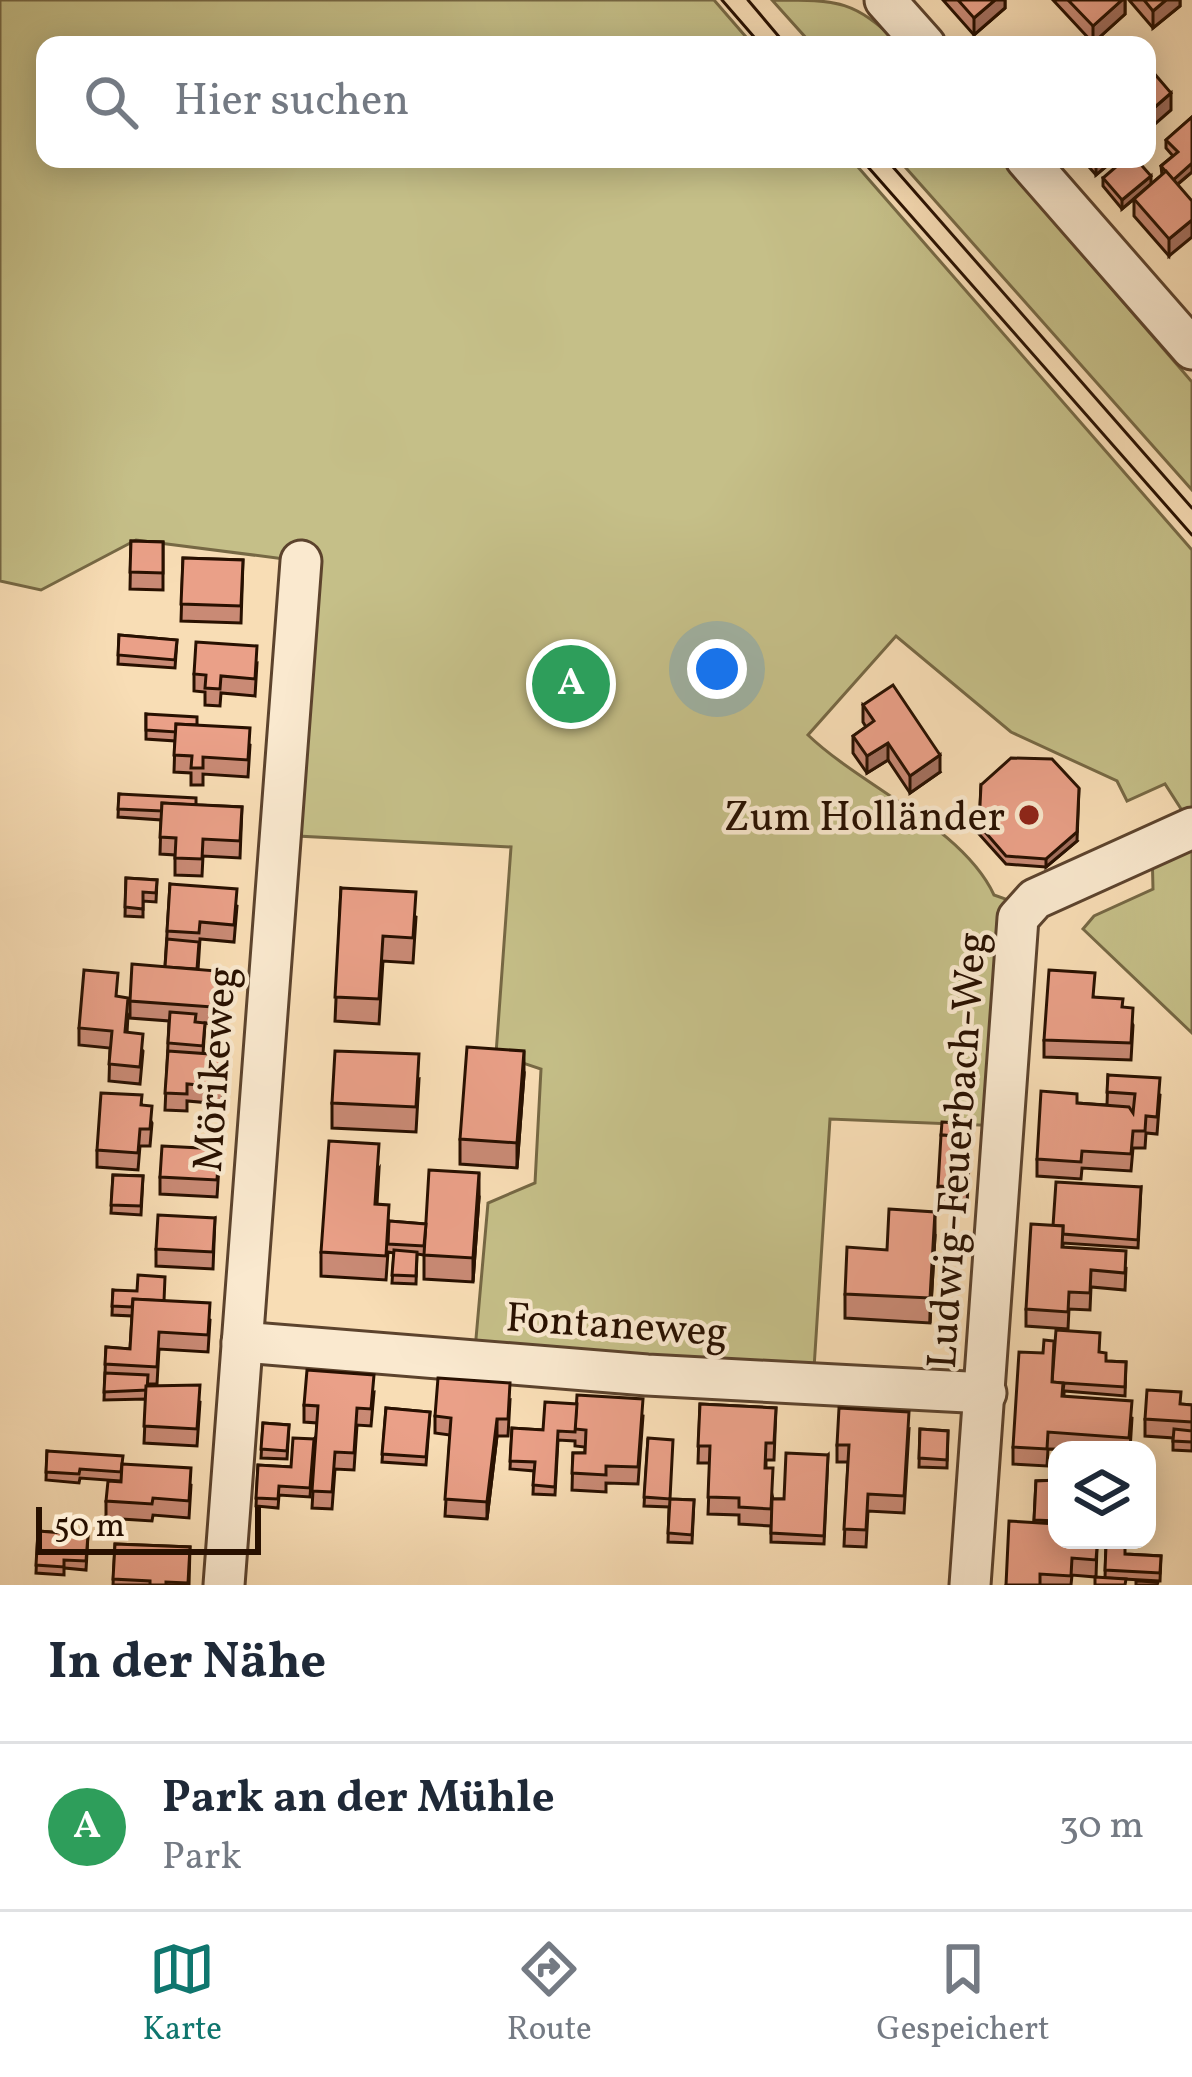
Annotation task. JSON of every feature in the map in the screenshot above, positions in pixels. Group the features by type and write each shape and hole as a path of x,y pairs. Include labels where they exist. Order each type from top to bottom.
{"street":[{"path":"885,0 917,36"},
{"path":"1034,168 1192,349"},
{"name":"Mörikeweg","path":"224,1585 301,561"},
{"name":"Ludwig-Feuerbach-Weg","path":"970,1585 1018,918 1035,899 1192,828"},
{"name":"Fontaneweg","path":"242,1342 647,1375 986,1393"}],"shaded area":[{"path":"0,0 714,0 745,36 36,36 36,168 859,168 1192,550 1192,826 1165,784 1127,801 1117,781 1011,732 896,636 808,735 936,828 979,871 994,895 1025,906 1003,1126 830,1119 813,1384 474,1361 488,1203 535,1183 541,1069 496,1054 511,847 278,835 300,561 136,540 41,590 0,581"},
{"path":"772,0 844,6 890,36 804,36"},
{"path":"906,168 1008,168 1192,382 1192,490"},
{"path":"1192,828 1192,1033 1083,929 1094,916 1153,889 1152,847"}],"building":[{"path":"958,0 995,0 974,18"},
{"path":"1068,0 1122,0 1093,26"},
{"path":"1144,0 1166,0 1153,11"},
{"path":"1156,76 1171,93 1156,106"},
{"path":"1192,117 1192,163 1173,180 1161,166 1178,152 1166,140"},
{"path":"1115,168 1144,168 1151,176 1122,200 1103,178"},
{"path":"1166,171 1192,201 1192,220 1169,239 1134,199"},
{"path":"131,541 163,542 163,573 130,572"},
{"path":"183,558 243,560 241,606 181,604"},
{"path":"119,635 177,640 175,660 118,655"},
{"path":"196,642 257,646 255,679 221,676 220,689 205,688 206,675 194,674"},
{"path":"893,685 940,755 910,776 888,743 867,756 853,736 874,721 863,705"},
{"path":"146,714 197,717 197,725 176,724 176,732 146,730"},
{"path":"176,724 250,728 248,760 203,757 203,768 191,768 192,756 174,755"},
{"name":"Zum Holländer","path":"1011,758 1052,759 1079,788 1077,832 1046,859 1006,856 979,825 981,785"},
{"path":"119,794 196,798 196,805 162,803 162,811 118,809"},
{"path":"162,803 242,807 240,841 203,839 202,859 175,858 176,838 160,837"},
{"path":"126,878 157,880 156,893 143,892 143,909 125,907"},
{"path":"170,884 237,889 234,925 200,922 199,933 167,931"},
{"path":"341,888 416,892 413,938 383,936 379,999 335,997"},
{"path":"167,939 199,942 197,969 165,967"},
{"path":"132,964 229,972 226,1008 130,1001"},
{"path":"84,970 118,973 116,996 128,998 125,1032 143,1034 140,1067 109,1064 112,1031 79,1028"},
{"path":"1049,970 1095,973 1093,997 1123,999 1122,1007 1133,1008 1131,1043 1044,1040"},
{"path":"170,1012 196,1014 195,1022 205,1023 203,1046 168,1043"},
{"path":"467,1047 524,1051 517,1143 460,1139"},
{"path":"168,1051 224,1055 222,1087 187,1084 187,1094 165,1093"},
{"path":"335,1051 419,1054 416,1107 332,1103"},
{"path":"1108,1075 1160,1078 1157,1117 1146,1116 1145,1131 1133,1131 1131,1154 1082,1151 1081,1162 1037,1159 1041,1091 1077,1094 1077,1103 1129,1107 1133,1113 1135,1094 1107,1092"},
{"path":"101,1093 142,1095 141,1105 152,1106 150,1129 140,1129 138,1153 97,1150"},
{"path":"942,1122 971,1124 970,1145 970,1137 941,1135"},
{"path":"941,1135 970,1137 967,1188 938,1186"},
{"path":"329,1141 379,1144 375,1204 389,1205 386,1256 321,1252"},
{"path":"162,1146 219,1149 217,1180 160,1177"},
{"path":"429,1170 479,1173 473,1258 424,1255"},
{"path":"113,1175 143,1176 141,1206 111,1205"},
{"path":"1056,1182 1141,1187 1138,1240 1063,1234 1063,1226 1053,1226"},
{"path":"889,1209 935,1212 930,1298 845,1294 847,1247 887,1250"},
{"path":"158,1215 215,1218 213,1252 156,1249"},
{"path":"389,1221 426,1224 424,1246 388,1244"},
{"path":"1031,1224 1063,1226 1062,1247 1126,1251 1125,1273 1091,1270 1090,1293 1069,1292 1068,1312 1026,1309"},
{"path":"394,1250 417,1252 416,1276 392,1275"},
{"path":"138,1275 165,1277 164,1301 133,1299 132,1307 112,1306 113,1290 137,1291"},
{"path":"133,1299 210,1303 208,1335 159,1332 157,1367 105,1364 106,1347 130,1349"},
{"path":"1056,1330 1100,1333 1099,1352 1106,1353 1106,1361 1126,1362 1125,1387 1064,1383 1063,1391 1063,1383 1052,1382"},
{"path":"1044,1340 1054,1341 1052,1382 1063,1383 1062,1396 1132,1401 1129,1438 1048,1432 1047,1449 1013,1447 1019,1352 1043,1353"},
{"path":"307,1370 374,1375 371,1409 357,1408 354,1453 335,1452 332,1492 312,1491 318,1406 304,1405"},
{"path":"105,1373 148,1375 147,1390 104,1392"},
{"path":"438,1378 510,1383 508,1419 497,1419 487,1502 445,1499 451,1418 435,1416"},
{"path":"200,1385 197,1429 144,1426 146,1386"},
{"path":"1147,1390 1181,1392 1180,1404 1192,1405 1192,1422 1145,1419"},
{"path":"577,1395 643,1399 638,1467 606,1466 606,1475 572,1473 573,1453 585,1453 586,1430 575,1429"},
{"path":"545,1402 577,1404 575,1432 558,1431 555,1487 533,1485 535,1462 510,1461 512,1428 543,1430"},
{"path":"700,1404 776,1408 774,1443 766,1443 765,1468 773,1468 771,1509 739,1507 739,1498 708,1497 710,1446 698,1446"},
{"path":"386,1408 430,1412 426,1457 382,1454"},
{"path":"839,1408 909,1412 904,1496 868,1494 866,1530 844,1529 849,1445 837,1445"},
{"path":"263,1423 289,1425 287,1451 261,1449"},
{"path":"920,1429 948,1431 947,1460 919,1458"},
{"path":"1174,1429 1192,1431 1192,1442 1173,1441"},
{"path":"293,1438 314,1439 310,1488 279,1486 278,1499 256,1498 258,1465 291,1467"},
{"path":"648,1438 673,1440 670,1499 644,1497"},
{"path":"47,1451 123,1456 121,1472 46,1472"},
{"path":"786,1453 828,1455 824,1536 771,1533 772,1499 784,1499"},
{"path":"122,1464 191,1468 189,1501 106,1501 108,1481 121,1482"},
{"path":"1048,1480 1048,1521 1034,1520 1036,1481"},
{"path":"670,1499 694,1500 692,1535 668,1533"},
{"path":"1009,1521 1048,1523 1048,1549 1097,1549 1096,1560 1072,1558 1071,1576 1040,1574 1040,1585 1006,1585"},
{"path":"38,1531 88,1535 86,1561 64,1560 64,1567 36,1565"},
{"path":"115,1544 190,1547 188,1583 150,1585 150,1581 113,1579"},
{"path":"1106,1549 1161,1556 1160,1573 1105,1570"},
{"path":"1095,1577 1126,1579 1125,1585 1095,1585"}],"tram line":[{"path":"722,0 753,36"},
{"path":"748,0 778,36"},
{"path":"869,168 1192,535"},
{"path":"894,168 1192,508"}],"place":[{"name":"Park an der Mühle","path":"571,684"},
{"name":"Zum Holländer","path":"1029,815"}]}
